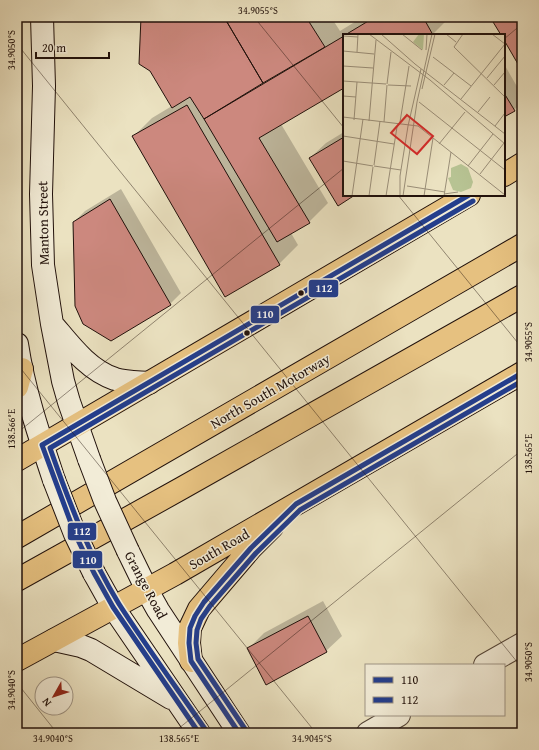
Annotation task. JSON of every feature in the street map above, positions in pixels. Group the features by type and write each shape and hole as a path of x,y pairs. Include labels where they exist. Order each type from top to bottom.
{"main road":[{"name":"Manton Street","path":"42,17 44,86 43,264 52,324 63,381 77,425"},
{"path":"505,174 522,164"},
{"path":"17,460 467,196"},
{"name":"North South Motorway","path":"17,537 522,245"},
{"path":"17,580 522,296"},
{"path":"52,324 78,354 97,370 108,376 123,381 149,383"},
{"path":"17,344 19,378 54,480 75,534 113,607 198,733"},
{"name":"South Road","path":"17,660 175,574 522,373"},
{"name":"Grange Road","path":"77,425 105,501 146,589 191,661 239,733"},
{"path":"191,661 189,643 190,628 199,609 251,548 296,504"},
{"path":"54,640 81,646 91,650 177,702"},
{"path":"487,664 522,644"},
{"path":"368,733 397,716"}],"building":[{"path":"141,17 224,17 263,83 204,119 190,97 172,108 150,71 139,64"},
{"path":"224,17 306,17 325,47 263,83"},
{"path":"375,17 423,17 432,34 347,34"},
{"path":"490,17 522,17 522,71 505,42 505,34 500,34"},
{"path":"343,37 343,89 259,138 310,223 277,242 204,119"},
{"path":"505,95 515,111 505,116"},
{"path":"187,105 280,265 225,297 132,136"},
{"path":"343,138 343,196 353,196 338,206 309,158"},
{"path":"110,199 171,305 111,341 83,324 75,306 73,222"},
{"path":"308,616 327,652 266,685 247,648"}],"transit line":[{"name":"110","path":"199,733 113,607 94,573 75,534 42,445 467,196"},
{"name":"112","path":"205,729 119,604 98,567 80,528 50,448 473,201"},
{"name":"110","path":"239,733 191,661 189,643 190,628 195,616 204,602 251,548 296,504 522,373"},
{"name":"112","path":"245,729 198,659 196,643 197,630 201,619 210,606 256,553 300,510 522,381"}]}
